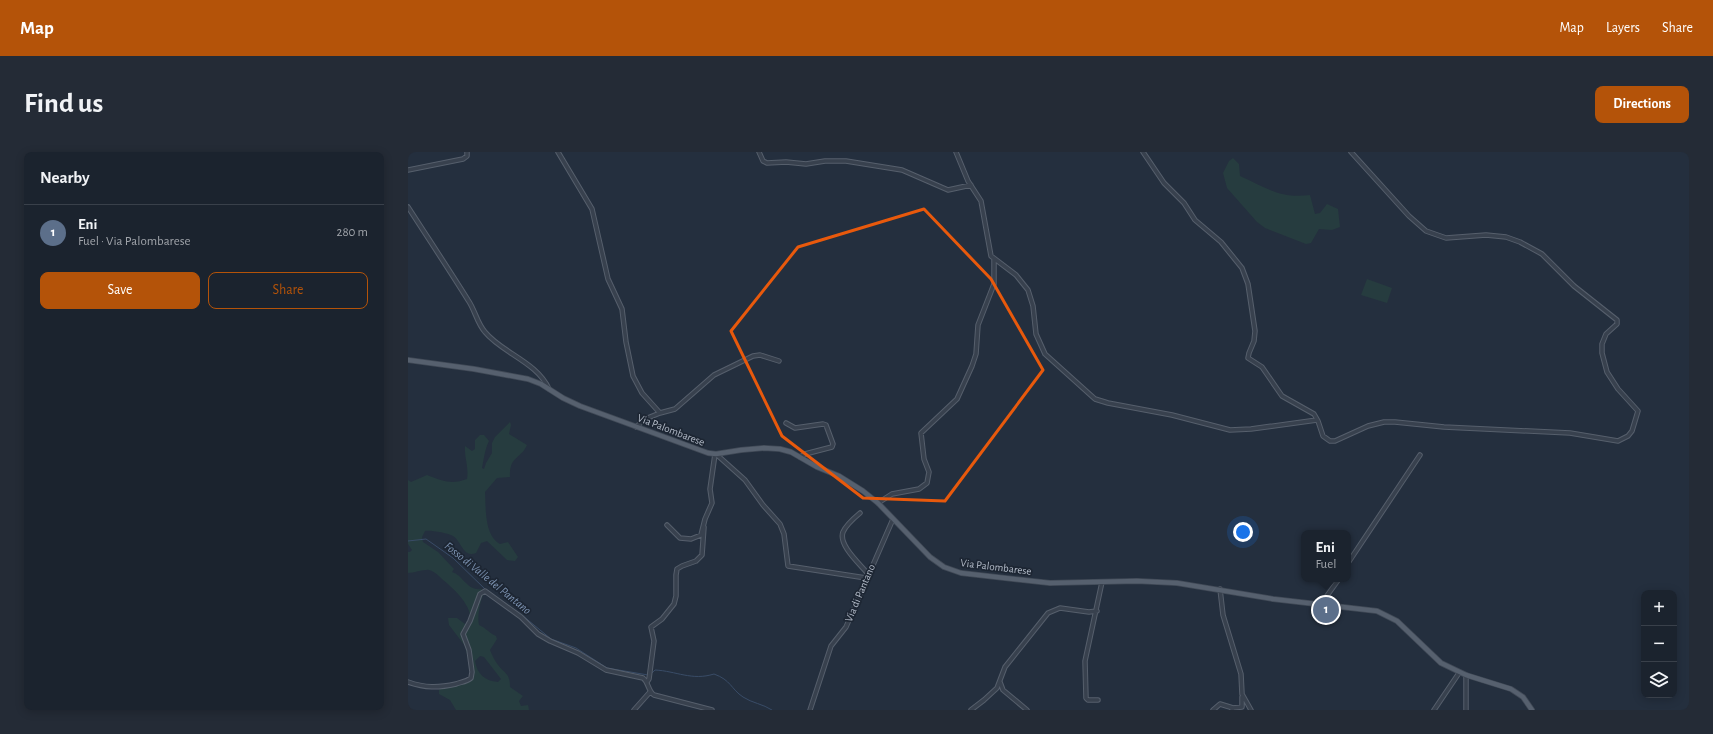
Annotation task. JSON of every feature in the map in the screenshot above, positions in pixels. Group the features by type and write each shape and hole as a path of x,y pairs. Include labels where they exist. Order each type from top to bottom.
{"main road":[{"name":"Via Palombarese","path":"408,360 521,378 535,382 549,388 561,397 580,406 703,452 715,454 770,448 786,451 854,484 878,503 932,558 942,566 957,572 976,576 1044,582 1170,582 1220,589 1267,598 1367,609 1385,614 1403,627 1438,661 1460,673 1514,691 1526,701 1532,710"}],"street":[{"path":"408,170 463,159 467,156 467,152"},
{"path":"558,152 592,209 609,281 622,309 626,342 633,378 642,393 660,413"},
{"path":"759,152 763,161 767,164 786,162 806,164 825,161 846,161 902,170 948,190 971,185"},
{"path":"956,152 971,185 981,201 990,254 994,259 1016,275 1029,292 1033,306 1036,334 1045,354 1095,399 1108,403 1169,414 1230,430 1254,429 1317,420"},
{"path":"1143,152 1166,185 1183,202 1195,220 1221,242 1242,268 1248,284 1255,332 1254,342 1248,358 1263,368 1282,396 1308,410 1317,420 1321,435 1332,442 1367,427 1384,422 1570,433 1617,442 1626,437 1632,431 1639,413 1609,378 1602,353 1602,345 1605,335 1617,324 1617,320 1574,286 1542,254 1516,240 1497,236 1481,235 1448,238 1436,236 1424,230 1410,218 1351,152"},
{"path":"408,207 469,302 482,329 490,338 516,355 538,374 549,388"},
{"path":"878,503 892,494 919,489 928,481 930,473 924,459 921,433 957,400 973,364 976,354 978,323 994,284 994,259"},
{"path":"636,427 647,418 676,409 714,375 753,356 762,355 779,361"},
{"path":"786,423 795,428 823,424 826,425 832,447 805,454 800,457"},
{"path":"647,682 649,679 654,650 651,627 662,619 674,604 676,596 676,575 678,569 696,561 701,556 703,549 705,519 712,503 710,489 715,454"},
{"path":"715,454 745,480 763,505 779,523 784,534 789,566 867,576"},
{"path":"1351,558 1420,455"},
{"path":"860,513 844,530 842,540 846,549 867,576"},
{"name":"Via di Pantano","path":"810,710 831,647 836,638 846,627 893,519"},
{"path":"667,525 678,537 686,539 700,536 704,527"},
{"path":"1098,700 1088,700 1086,698 1084,669 1102,582"},
{"path":"1321,604 1337,582"},
{"path":"1213,710 1220,704 1233,709 1242,707 1242,676 1223,615 1220,589"},
{"path":"408,682 422,687 436,688 464,682 470,678 472,672 469,650 463,634 470,621 480,594 484,591 515,612 538,634 550,641 578,653 606,670 643,678 647,682 650,692 656,695 712,710"},
{"path":"971,710 987,698 1000,682 1001,675 1006,666 1049,612 1062,608 1088,612 1096,611"},
{"path":"1434,710 1460,673"},
{"path":"1466,675 1466,710"},
{"path":"1000,682 1004,690 1027,710"},
{"path":"634,710 650,692"},
{"path":"1242,694 1251,710"}],"highlighted area":[{"path":"924,209 991,279 1043,370 945,501 863,498 782,436 731,331 798,247"}],"green space":[{"path":"1233,158 1239,164 1240,176 1281,194 1299,196 1310,195 1315,214 1320,213 1327,204 1338,209 1340,227 1332,230 1319,229 1311,243 1306,244 1265,228 1257,222 1227,188 1223,173 1229,161"},
{"path":"1367,279 1392,288 1387,303 1361,295"},
{"path":"510,422 511,425 509,434 527,445 525,450 513,461 510,470 510,477 497,478 485,492 488,528 491,534 500,544 508,542 518,557 515,561 507,560 487,541 481,543 476,553 472,554 465,551 451,535 425,531 422,537 423,542 438,552 454,569 452,572 459,576 472,588 481,589 484,593 479,609 479,625 496,636 497,639 490,650 498,665 507,674 510,687 523,696 519,701 521,706 528,705 529,710 456,710 450,700 439,694 439,690 441,688 465,683 472,677 465,646 449,625 448,618 457,618 469,627 471,620 470,613 458,594 435,572 427,570 408,573 408,552 412,550 408,544 408,480 411,482 427,475 452,482 467,479 465,446 472,451 475,449 475,440 480,435 484,435 489,441 482,468 484,469 492,453 492,443 495,437","holes":["480,656 484,657 501,679 498,682 489,680 482,676 478,670 475,661"]}],"waterway":[{"name":"Fosso di Valle del Pantano","path":"408,541 426,539 453,558 486,590"},
{"name":"Fosso di Valle del Pantano","path":"523,616 551,639 576,648 607,668 648,675"},
{"name":"Fosso di Valle del Pantano","path":"651,674 655,670 691,676 706,676 714,674 724,679 743,697 772,710"}],"place":[{"name":"Eni","path":"1326,610"}]}
